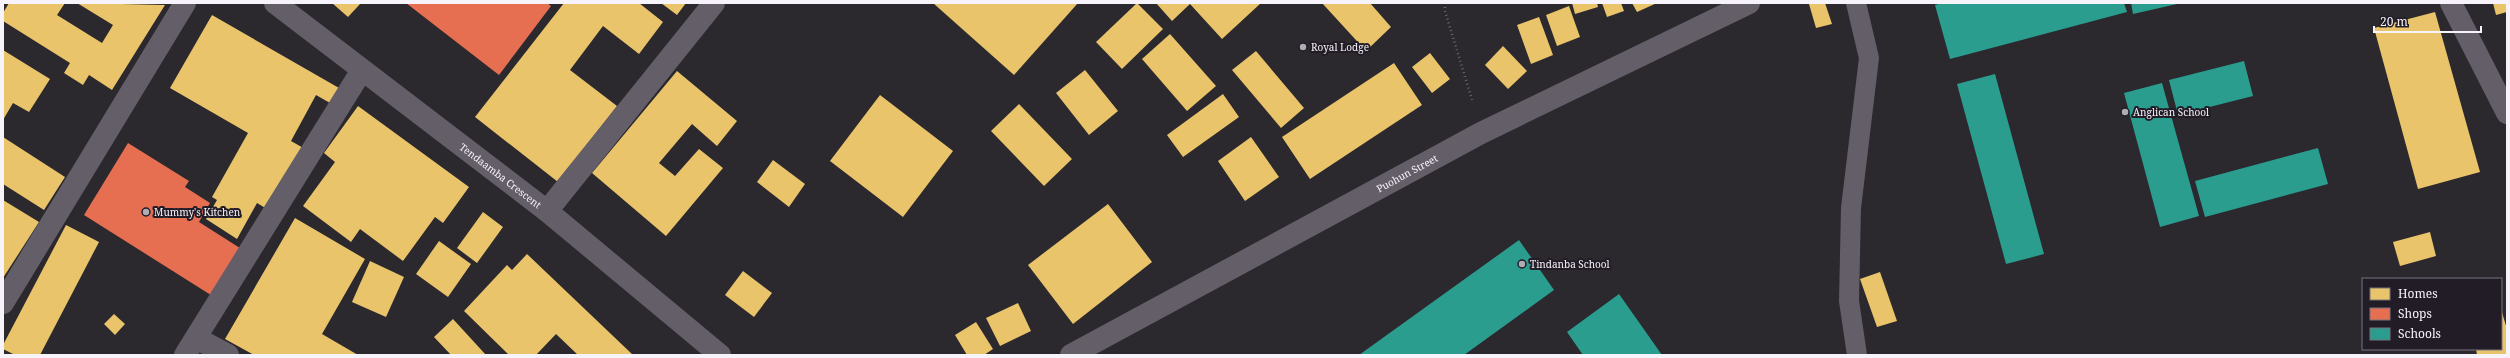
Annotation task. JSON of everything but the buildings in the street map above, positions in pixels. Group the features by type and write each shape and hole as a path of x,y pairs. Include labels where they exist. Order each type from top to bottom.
{"street":[{"path":"3,303 185,3"},
{"name":"Tendaamba Crescent","path":"275,3 547,211 720,355"},
{"path":"547,211 714,3"},
{"name":"Puohun Street","path":"1071,355 1482,132 1749,3"},
{"path":"2451,3 2507,113"},
{"path":"228,355 191,346 362,70"}],"lane":[{"path":"1856,3 1869,58 1851,208 1849,301 1856,355"}],"path":[{"path":"1445,3 1445,11 1482,132"}],"place":[{"name":"Royal Lodge","path":"1303,47"},
{"name":"Anglican School","path":"2125,112"},
{"name":"Mummy's Kitchen","path":"146,212"},
{"name":"Tindanba School","path":"1522,264"}]}
